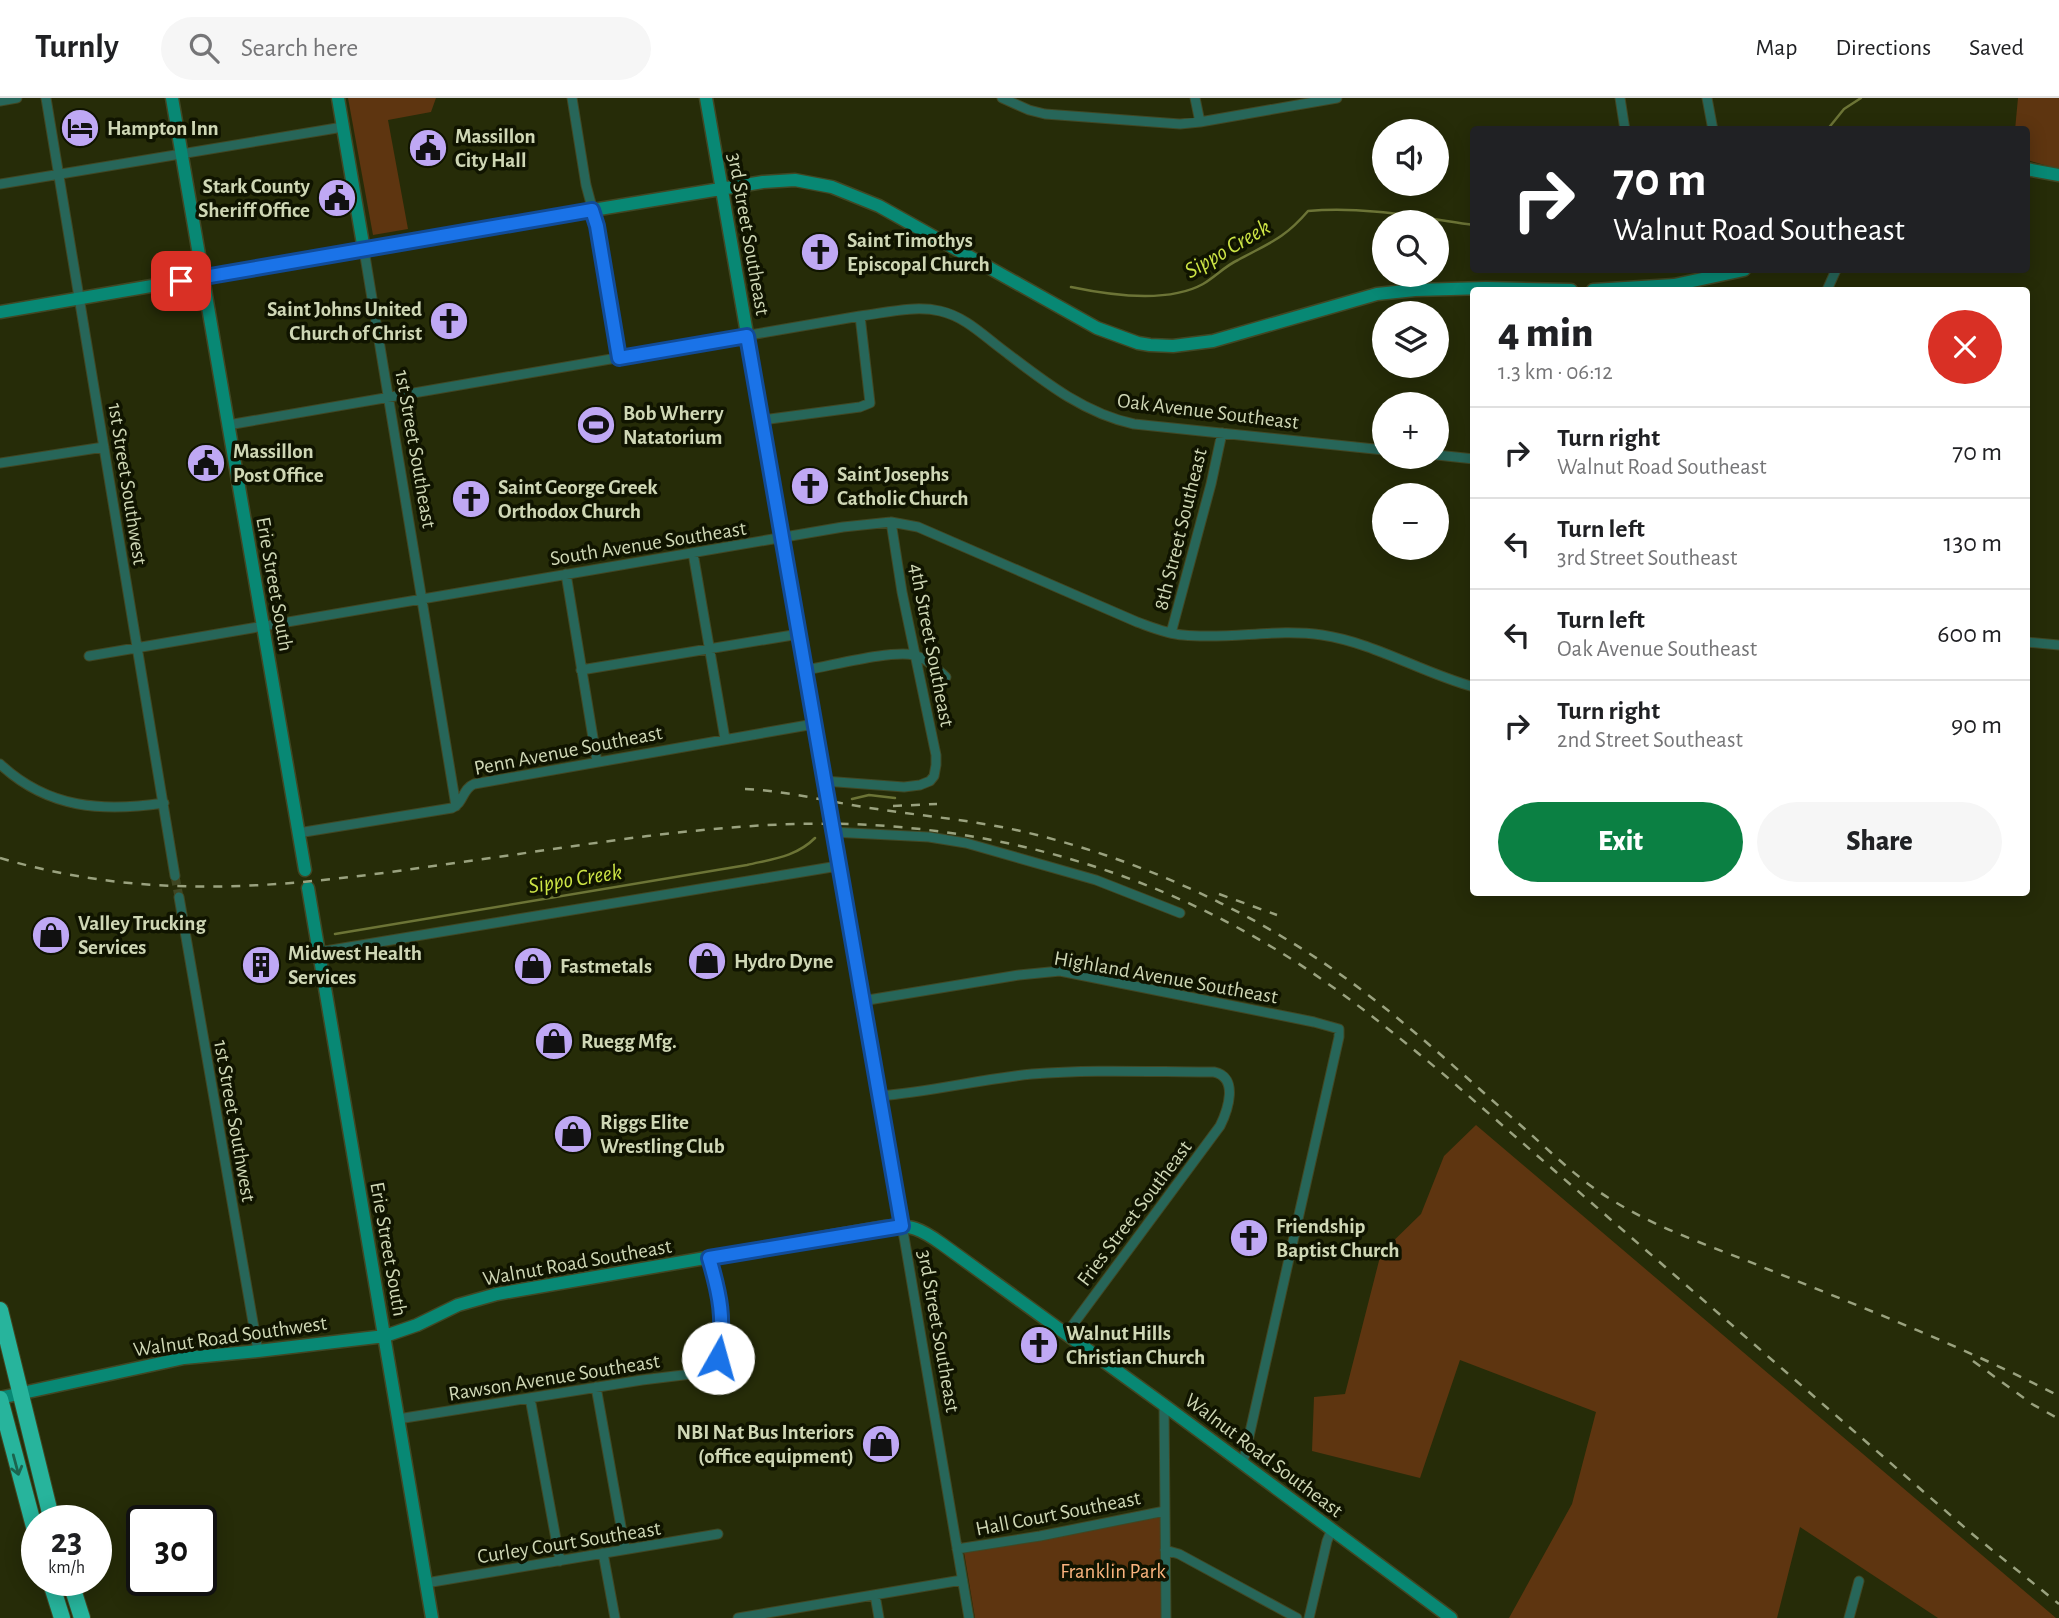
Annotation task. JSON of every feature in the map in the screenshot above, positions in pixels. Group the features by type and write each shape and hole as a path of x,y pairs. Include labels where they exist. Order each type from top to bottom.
{"highway":[{"path":"0,1310 48,1505"},
{"path":"0,1399 28,1505"},
{"path":"55,1596 62,1618"},
{"path":"75,1596 82,1618"}],"main road":[{"name":"Erie Street South","path":"172,98 305,870"},
{"name":"1st Street Southeast","path":"338,98 363,250"},
{"name":"3rd Street Southeast","path":"706,98 902,1226"},
{"path":"2030,170 2059,175"},
{"path":"0,312 722,188 794,180 832,187 859,197 899,216 1097,328 1150,345 1173,346 1213,341 1377,294 1470,289"},
{"path":"1642,287 1674,285 1730,273"},
{"name":"Erie Street South","path":"308,888 432,1618"},
{"name":"Walnut Road Southeast","path":"385,1336 417,1325 458,1305 497,1294 911,1226 930,1235 1451,1618"},
{"name":"Walnut Road Southwest","path":"0,1399 184,1357 385,1336"}],"street":[{"path":"0,101 17,98"},
{"name":"1st Street Southwest","path":"46,98 175,876"},
{"path":"572,98 619,358"},
{"path":"1002,98 1045,114 1180,124 1337,98"},
{"path":"1027,98 1029,110"},
{"path":"1195,98 1200,122"},
{"path":"1620,98 1624,126"},
{"path":"1707,98 1712,126"},
{"path":"0,184 343,127"},
{"name":"1st Street Southeast","path":"363,250 456,806"},
{"name":"Oak Avenue Southeast","path":"228,425 860,316 925,309 940,311 968,324 1067,397 1101,415 1134,424 1372,449"},
{"path":"762,420 860,407 870,403 860,316"},
{"name":"8th Street Southeast","path":"1171,633 1222,433"},
{"path":"0,463 104,447"},
{"path":"1449,457 1470,459"},
{"name":"South Avenue Southeast","path":"89,656 843,527 891,522 918,527 1137,622 1171,633 1194,636 1277,633 1322,635 1470,686"},
{"name":"4th Street Southeast","path":"824,781 913,786 926,783 934,775 936,755 914,656 891,522"},
{"path":"693,553 725,739"},
{"path":"566,574 597,762"},
{"path":"581,670 799,634"},
{"path":"2030,642 2059,645"},
{"path":"805,670 895,654 926,660 946,677"},
{"name":"Penn Avenue Southeast","path":"456,806 464,791 474,784 814,724"},
{"path":"0,764 33,788 75,804 120,808 164,803"},
{"path":"299,834 456,806"},
{"path":"832,832 929,837 966,843 1096,880 1180,913"},
{"path":"318,952 838,866"},
{"name":"1st Street Southwest","path":"179,897 258,1351"},
{"name":"Highland Avenue Southeast","path":"862,1001 1019,975 1060,971 1339,1029 1243,1463"},
{"name":"Fries Street Southeast","path":"878,1096 917,1093 1055,1072 1214,1072 1224,1076 1230,1092 1220,1126 1066,1334"},
{"name":"3rd Street Southeast","path":"902,1226 969,1618"},
{"name":"Rawson Avenue Southeast","path":"398,1419 708,1372 714,1368 721,1340 722,1311 709,1258"},
{"path":"596,1387 625,1549"},
{"path":"530,1398 559,1561"},
{"path":"1164,1405 1167,1618"},
{"name":"Hall Court Southeast","path":"957,1549 1040,1536 1165,1511"},
{"path":"1309,1618 1332,1529"},
{"name":"Curley Court Southeast","path":"426,1583 718,1534"},
{"path":"1165,1550 1179,1554 1297,1618"},
{"path":"603,1553 615,1618"},
{"path":"738,1618 792,1614 875,1595 962,1580"},
{"path":"1849,1618 1859,1581"},
{"path":"875,1595 879,1618"}],"green space":[{"path":"348,98 436,98 431,112 388,120 408,229 373,235"},
{"path":"2018,98 2059,98 2059,169 2030,161 2030,126 2015,126"},
{"path":"1476,1125 2056,1618 1938,1618 1800,1527 1777,1618 1509,1618 1572,1504 1596,1412 1460,1360 1420,1478 1312,1451 1314,1397 1345,1394 1381,1253 1421,1214 1444,1156"},
{"name":"Franklin Park","path":"1161,1515 1161,1618 975,1618 964,1552"}],"waterway":[{"name":"Sippo Creek","path":"1830,126 1844,109 1861,98"},
{"name":"Sippo Creek","path":"1071,287 1138,296 1173,294 1189,290 1203,284 1233,262 1276,240 1308,211 1370,211 1470,224"},
{"name":"Sippo Creek","path":"852,799 869,795 895,798"},
{"name":"Sippo Creek","path":"335,934 747,865 792,853 815,838"}],"tunnel":[{"path":"175,876 179,897"}],"railway":[{"path":"745,789 1016,830 1108,856 1198,892 1283,937 1363,991 1425,1041 1600,1193 1648,1220 1948,1344 2059,1396"},
{"path":"893,806 937,804"},
{"path":"0,858 59,873 117,882 231,886 344,878 628,838 712,829 796,824 862,825 928,830 993,840 1056,855 1119,875 1180,899 1239,928 1296,962 1374,1018 1448,1078 1971,1533 2059,1604"},
{"path":"1219,894 1277,915"},
{"path":"1973,1361 2032,1404 2059,1419"}],"place":[{"name":"Hampton Inn","path":"80,128"},
{"name":"Massillon City Hall","path":"428,148"},
{"name":"Stark County Sheriff Office","path":"337,198"},
{"name":"Saint Timothys Episcopal Church","path":"820,252"},
{"name":"Saint Johns United Church of Christ","path":"449,321"},
{"name":"Bob Wherry Natatorium","path":"596,425"},
{"name":"Massillon Post Office","path":"206,463"},
{"name":"Saint Josephs Catholic Church","path":"810,486"},
{"name":"Saint George Greek Orthodox Church","path":"471,499"},
{"name":"Valley Trucking Services","path":"51,935"},
{"name":"Hydro Dyne","path":"707,961"},
{"name":"Midwest Health Services","path":"261,965"},
{"name":"Fastmetals","path":"533,966"},
{"name":"Ruegg Mfg.","path":"554,1041"},
{"name":"Riggs Elite Wrestling Club","path":"573,1134"},
{"name":"Friendship Baptist Church","path":"1249,1238"},
{"name":"Walnut Hills Christian Church","path":"1039,1345"},
{"name":"NBI Nat Bus Interiors (office equipment)","path":"881,1444"}],"route":[{"path":"181,281 592,210 619,358 747,336 902,1226 709,1258 722,1311 718,1358"}]}
